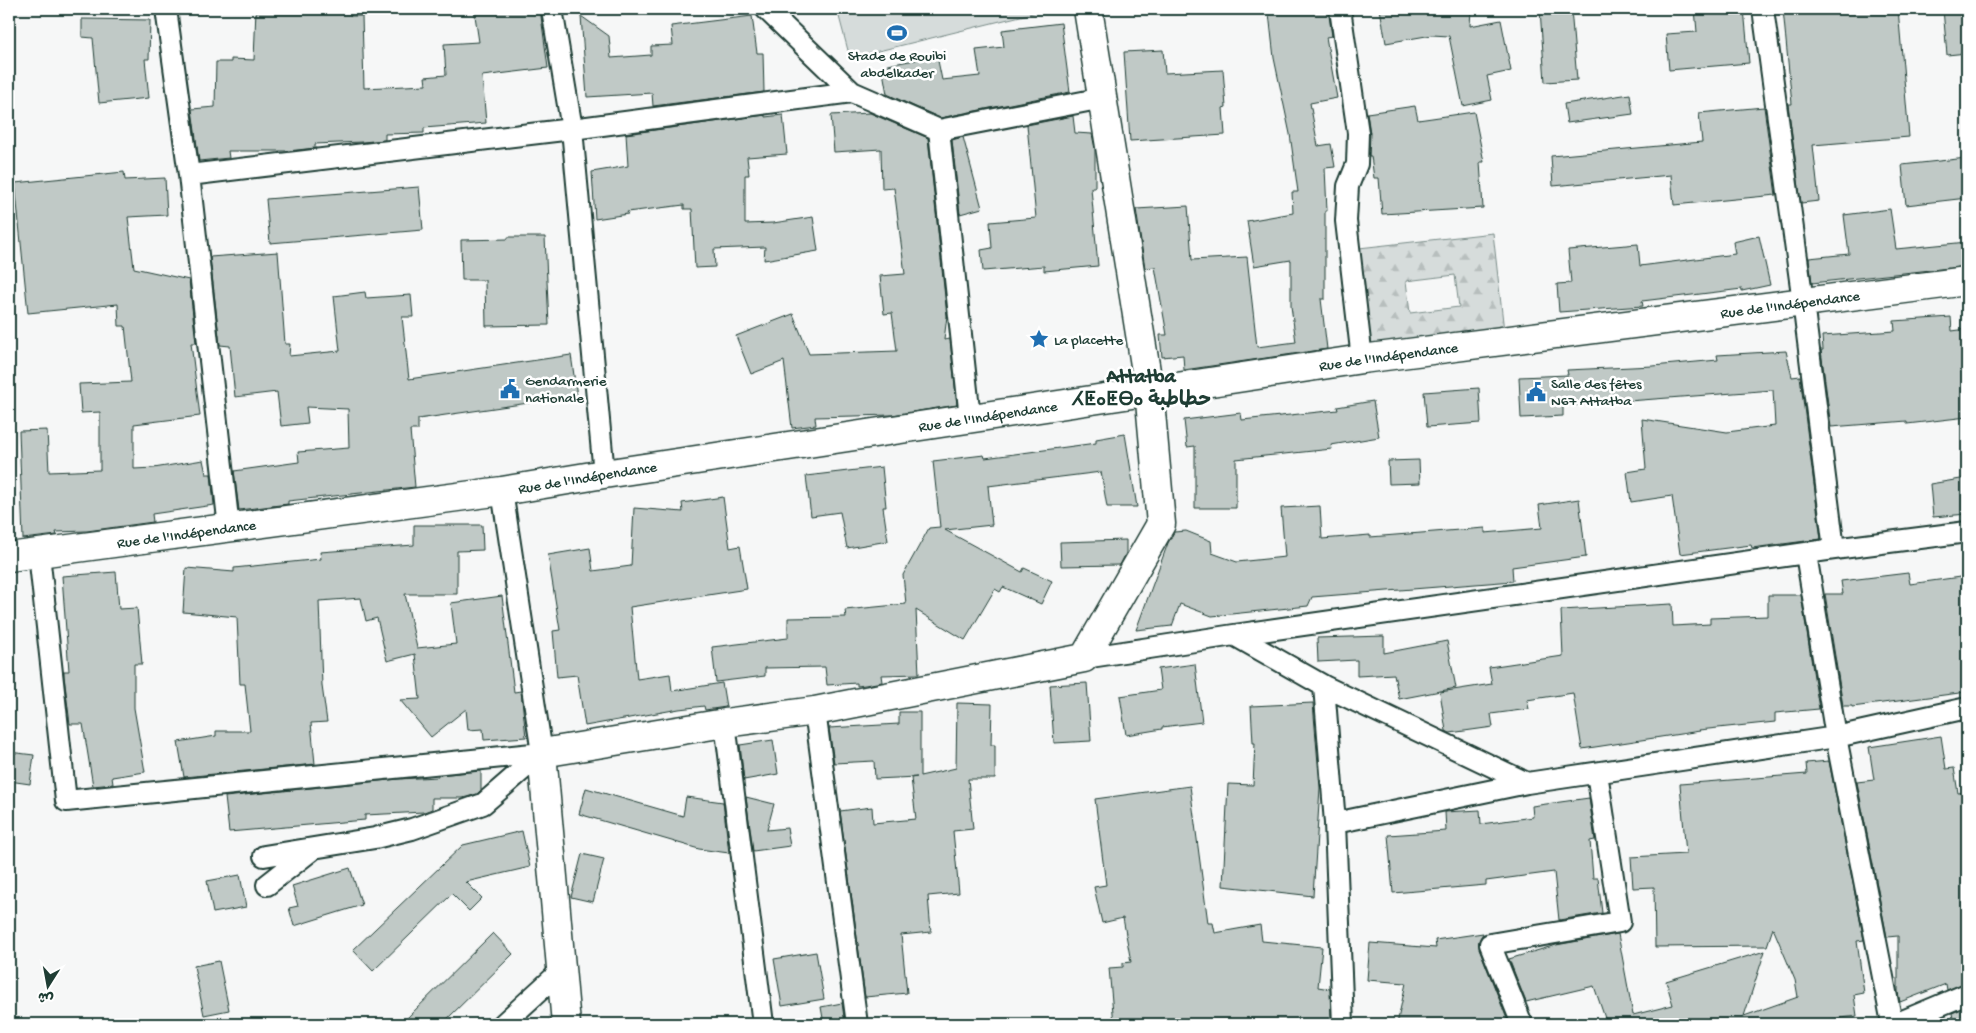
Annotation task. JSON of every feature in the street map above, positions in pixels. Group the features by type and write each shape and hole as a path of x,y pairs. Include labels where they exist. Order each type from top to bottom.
{"main road":[{"path":"566,1024 542,753 724,723 815,711 1084,658 1161,524 1149,390 1088,9"},
{"name":"Rue de l'Indépendance","path":"9,557 502,491 1362,358 1967,281"}],"street":[{"path":"166,9 189,174 229,528"},
{"path":"552,9 572,129 604,474"},
{"path":"766,9 852,92 939,130 1102,98"},
{"path":"1340,9 1358,133 1357,164 1348,186 1346,221 1362,358"},
{"path":"1763,9 1834,549"},
{"path":"189,174 572,129 852,92"},
{"path":"939,130 970,418"},
{"path":"502,491 542,753"},
{"path":"1084,658 1834,549 1967,532"},
{"path":"39,554 66,801 542,753"},
{"path":"1806,554 1836,737 1901,1023 1967,994"},
{"path":"1234,635 1324,686 1527,783"},
{"path":"1324,686 1335,823 1343,1024"},
{"path":"1335,823 1527,783 1836,737 1967,708"},
{"path":"815,711 857,1024"},
{"path":"724,723 763,1024"},
{"path":"264,856 375,838 412,829 483,804 542,753"},
{"path":"1522,1024 1490,944 1620,922 1597,773"},
{"path":"267,885 315,848"},
{"path":"503,1024 561,971"}],"green space":[{"name":"Stade de Rouibi abdelkader","path":"837,9 1049,9 850,58"},
{"path":"1493,233 1504,331 1371,346 1359,248","holes":["1455,275 1459,307 1410,313 1406,281"]}],"building":[{"path":"256,9 351,9 351,16 362,16 364,88 426,85 425,77 446,75 444,44 479,42 474,9 540,9 548,68 482,76 486,123 424,128 424,133 385,134 385,140 315,144 315,148 288,151 228,151 229,158 199,161 192,109 215,107 216,62 231,62 231,59 254,60"},
{"path":"1328,9 1332,36 1326,37 1337,98 1310,103 1318,146 1331,144 1335,167 1325,168 1327,211 1325,211 1325,299 1321,299 1327,349 1184,370 1183,355 1162,357 1160,335 1167,335 1155,267 1145,268 1136,209 1188,206 1192,260 1247,257 1257,347 1296,342 1291,306 1291,260 1254,266 1247,221 1293,213 1292,192 1298,192 1290,134 1274,58 1269,13"},
{"path":"1380,9 1471,9 1470,26 1501,20 1511,71 1487,76 1492,100 1463,106 1449,36 1432,35 1386,43"},
{"path":"1540,9 1571,9 1577,80 1545,82"},
{"path":"1695,9 1744,9 1749,63 1669,70 1666,34 1697,32"},
{"path":"1783,9 1898,9 1909,137 1813,145 1819,201 1801,203 1788,104 1792,104"},
{"path":"1943,9 1967,9 1967,53 1947,55"},
{"path":"581,16 609,36 611,58 651,55 651,46 673,45 671,26 752,16 757,53 763,53 764,92 653,106 652,93 587,97"},
{"path":"82,19 150,20 149,59 145,59 149,98 99,103 93,38 82,37"},
{"path":"1061,23 1070,92 940,118 887,94 882,66 937,56 942,80 980,76 976,50 1004,47 1002,30"},
{"path":"1163,50 1165,73 1223,70 1226,107 1223,108 1225,135 1130,141 1124,52"},
{"path":"1630,94 1633,114 1567,123 1564,104"},
{"path":"1415,106 1418,120 1474,112 1484,162 1480,162 1483,208 1382,214 1379,178 1374,178 1371,156 1369,156 1370,133 1367,113"},
{"path":"1764,107 1776,195 1674,205 1671,175 1553,186 1551,156 1702,142 1699,113"},
{"path":"870,113 928,138 947,316 944,340 950,339 957,405 892,415 815,417 816,425 792,428 784,361 751,374 736,336 793,314 809,354 897,351 892,313 884,314 880,276 905,274 894,188 882,189 881,149 834,152 831,115"},
{"path":"765,115 765,117 783,115 787,154 747,157 749,175 745,175 745,224 773,223 813,217 818,251 764,260 765,247 714,249 715,267 695,268 692,209 684,209 684,205 627,212 628,214 595,219 592,172 628,166 626,134"},
{"path":"1073,116 1075,133 1092,134 1095,149 1095,188 1091,188 1098,266 1044,271 1044,266 983,271 981,250 992,248 990,222 1036,218 1027,125"},
{"path":"963,137 982,208 960,214 952,140"},
{"path":"1967,158 1967,198 1906,205 1902,165"},
{"path":"124,172 125,180 165,178 167,215 128,217 134,268 189,280 196,343 191,343 200,416 134,424 134,469 154,468 203,460 206,474 211,474 214,505 152,514 153,522 87,531 56,532 57,535 23,539 19,431 47,430 49,472 100,470 100,412 81,413 79,384 131,382 125,326 119,326 118,304 28,313 15,183"},
{"path":"419,187 423,230 270,243 266,199"},
{"path":"1890,209 1896,249 1967,242 1967,266 1812,283 1809,258 1849,254 1844,215"},
{"path":"1759,236 1770,285 1742,291 1742,289 1642,301 1643,306 1559,312 1557,284 1571,283 1568,250 1638,244 1640,266 1735,254 1733,242"},
{"path":"508,237 545,237 549,325 486,326 485,280 462,280 461,240 508,239"},
{"path":"278,252 285,344 290,344 289,356 340,351 334,296 365,292 366,298 411,295 413,317 402,317 409,379 571,355 577,396 418,419 418,430 410,430 415,487 288,501 288,504 239,510 234,471 299,462 298,452 349,448 348,409 306,407 308,423 281,426 277,392 235,397 230,346 220,345 210,257"},
{"path":"1951,317 1952,331 1967,329 1967,417 1907,424 1907,421 1831,427 1821,350 1823,350 1822,336 1895,331 1894,321"},
{"path":"1786,351 1792,377 1800,376 1821,539 1752,548 1751,545 1680,554 1672,496 1631,502 1627,472 1646,469 1642,419 1727,432 1775,426 1773,390 1563,406 1563,416 1521,418 1519,377 1568,375 1567,370 1653,366 1718,360 1717,355"},
{"path":"1479,388 1481,423 1427,427 1424,392"},
{"path":"1373,401 1379,437 1331,445 1332,449 1236,459 1236,508 1195,508 1195,446 1187,447 1184,420 1241,413 1242,420 1338,410 1337,407"},
{"path":"1125,434 1137,507 1107,507 1101,472 988,486 992,525 945,530 1022,572 1024,568 1052,581 1041,604 1003,587 1000,592 995,589 965,640 916,610 919,674 881,675 882,682 857,686 857,683 827,685 825,667 765,668 765,676 716,682 712,647 788,638 788,618 846,617 845,610 906,604 903,575 929,528 940,527 933,461 984,455 985,458 1096,443 1096,439"},
{"path":"1419,460 1420,483 1389,484 1388,461"},
{"path":"882,467 886,507 883,507 888,541 847,548 840,512 811,516 806,476"},
{"path":"1967,478 1967,514 1933,517 1930,484"},
{"path":"723,497 730,548 740,546 747,589 630,607 637,679 670,674 672,691 722,683 726,707 705,710 704,706 679,709 585,726 577,675 557,677 553,631 560,630 548,555 590,548 593,571 631,566 634,508 683,512 682,503"},
{"path":"1579,499 1586,557 1512,567 1513,581 1312,597 1308,606 1212,616 1180,604 1172,626 1136,630 1168,543 1174,532 1186,531 1211,541 1212,553 1237,562 1285,557 1281,508 1320,506 1322,539 1485,528 1485,533 1542,528 1539,505"},
{"path":"414,525 482,525 483,550 457,551 457,594 405,594 417,648 456,644 451,603 502,596 514,692 521,691 526,737 484,740 483,729 468,730 466,709 431,737 400,700 420,699 415,654 387,661 377,618 366,621 361,598 319,601 322,686 327,722 311,723 315,764 184,777 178,742 216,736 216,731 250,731 245,684 240,684 237,617 183,612 186,568 234,572 234,568 321,559 320,552 414,545"},
{"path":"1126,540 1126,553 1120,565 1061,566 1060,542"},
{"path":"116,572 119,609 137,608 142,664 134,664 134,708 145,772 112,777 113,784 93,786 83,724 70,724 64,676 64,671 69,671 62,576"},
{"path":"1908,573 1910,584 1967,576 1967,692 1852,707 1843,706 1825,594 1843,594 1841,581"},
{"path":"1768,595 1801,595 1819,709 1775,713 1775,722 1699,730 1582,749 1573,693 1527,700 1529,709 1491,714 1493,727 1450,733 1446,731 1440,692 1492,684 1489,667 1563,656 1561,610 1672,604 1673,626 1710,624 1710,618 1768,616"},
{"path":"1384,636 1384,653 1447,641 1456,688 1399,699 1394,674 1357,676 1357,660 1318,662 1317,638"},
{"path":"1195,664 1202,722 1162,727 1162,729 1126,735 1120,696 1161,690 1158,669"},
{"path":"1087,683 1091,741 1054,743 1050,685"},
{"path":"957,703 992,704 991,745 995,745 995,779 968,779 973,829 953,831 959,893 928,896 931,932 901,935 907,993 865,997 840,811 872,807 873,823 916,819 911,778 917,777 875,779 874,761 834,763 829,728 899,724 899,712 920,712 920,776 956,768"},
{"path":"1313,703 1320,788 1313,896 1223,886 1228,784 1253,785 1255,743 1253,743 1251,706"},
{"path":"1941,736 1946,769 1954,768 1958,793 1967,792 1967,982 1947,990 1946,984 1900,1002 1898,992 1898,936 1887,937 1857,782 1874,780 1869,747"},
{"path":"773,740 778,774 744,780 740,745"},
{"path":"9,752 34,755 30,784 9,781"},
{"path":"1829,761 1864,940 1857,941 1864,993 1854,995 1857,1016 1793,1024 1607,1024 1594,986 1526,1002 1509,959 1556,945 1618,934 1633,1015 1673,1005 1666,981 1765,951 1744,1016 1798,997 1795,980 1773,928 1767,946 1655,947 1654,887 1633,888 1631,857 1686,854 1680,784 1807,774 1806,763"},
{"path":"481,771 481,790 477,794 463,798 432,798 432,809 424,812 365,815 365,820 229,832 225,797 398,779 438,777 438,775"},
{"path":"1190,786 1208,923 1213,923 1215,933 1260,925 1262,941 1322,947 1318,987 1330,989 1331,1020 1306,1024 1114,1024 1109,968 1123,967 1123,963 1131,962 1123,918 1102,923 1094,887 1106,885 1095,799"},
{"path":"586,788 683,816 686,797 723,802 729,853 699,849 579,814"},
{"path":"746,797 774,804 767,830 787,828 790,846 753,851"},
{"path":"1589,798 1595,840 1590,841 1593,878 1598,878 1602,913 1559,920 1554,872 1486,881 1486,885 1393,893 1388,835 1446,831 1445,812 1480,810 1481,824 1533,817 1532,806"},
{"path":"522,831 530,867 466,882 482,898 469,911 452,894 373,971 353,950 463,845"},
{"path":"582,854 604,859 593,902 571,897"},
{"path":"350,868 362,905 294,926 289,908 298,906 292,886"},
{"path":"240,875 246,907 213,913 207,881"},
{"path":"493,933 513,954 442,1024 401,1024"},
{"path":"1483,933 1479,941 1479,948 1509,1024 1397,1024 1406,983 1367,980 1370,943 1436,948 1435,940"},
{"path":"816,952 824,999 782,1006 774,959"},
{"path":"219,961 229,1010 204,1015 194,966"},
{"path":"842,1003 845,1024 824,1024 821,1007"},
{"path":"1967,1007 1967,1024 1954,1024 1952,1013"}],"place":[{"name":"Stade de Rouibi abdelkader","path":"897,33"},
{"name":"La placette","path":"1039,339"},
{"name":"Gendarmerie nationale","path":"510,389"},
{"name":"Salle des fêtes N67 Attatba","path":"1536,392"}],"district":[{"name":"Attatba ⵃⵟⴰⵟⴱⴰ حطاطبة","path":"1141,386"}]}
